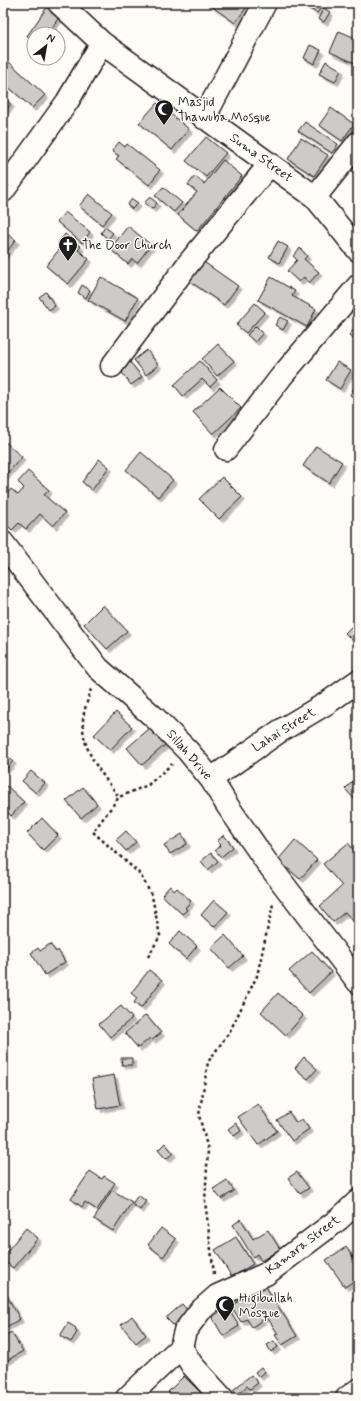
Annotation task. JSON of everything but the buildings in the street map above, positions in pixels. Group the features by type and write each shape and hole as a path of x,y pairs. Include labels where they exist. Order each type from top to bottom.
{"street":[{"name":"Suma Street","path":"60,3 102,44 315,197 358,250"},
{"path":"204,118 266,3"},
{"path":"3,191 67,102 102,44"},
{"path":"315,197 358,143"},
{"path":"112,366 188,264 270,164"},
{"path":"226,449 281,377 358,286"},
{"name":"Sillah Drive","path":"3,543 98,668 155,718 188,751 211,779 239,823 358,982"},
{"name":"Lahai Street","path":"211,779 280,730 327,703 358,681"},
{"name":"Kamara Street","path":"127,1398 181,1347 185,1331 200,1311 217,1296 266,1274 339,1219 358,1201"},
{"path":"181,1347 192,1365 222,1398"},
{"path":"347,1398 358,1390"}],"path":[{"path":"98,668 85,710 83,726 86,740 94,761 119,797"},
{"path":"148,957 160,936 152,896 140,874 94,832 119,797 148,785 188,751"},
{"path":"217,1296 205,1201 208,1150 199,1115 208,1062 230,1031 257,976 264,939 280,879"}],"place":[{"name":"Masjid Thawuba Mosque","path":"164,126"},
{"name":"The Door Church","path":"68,262"},
{"name":"Higibullah Mosque","path":"225,1322"}]}
